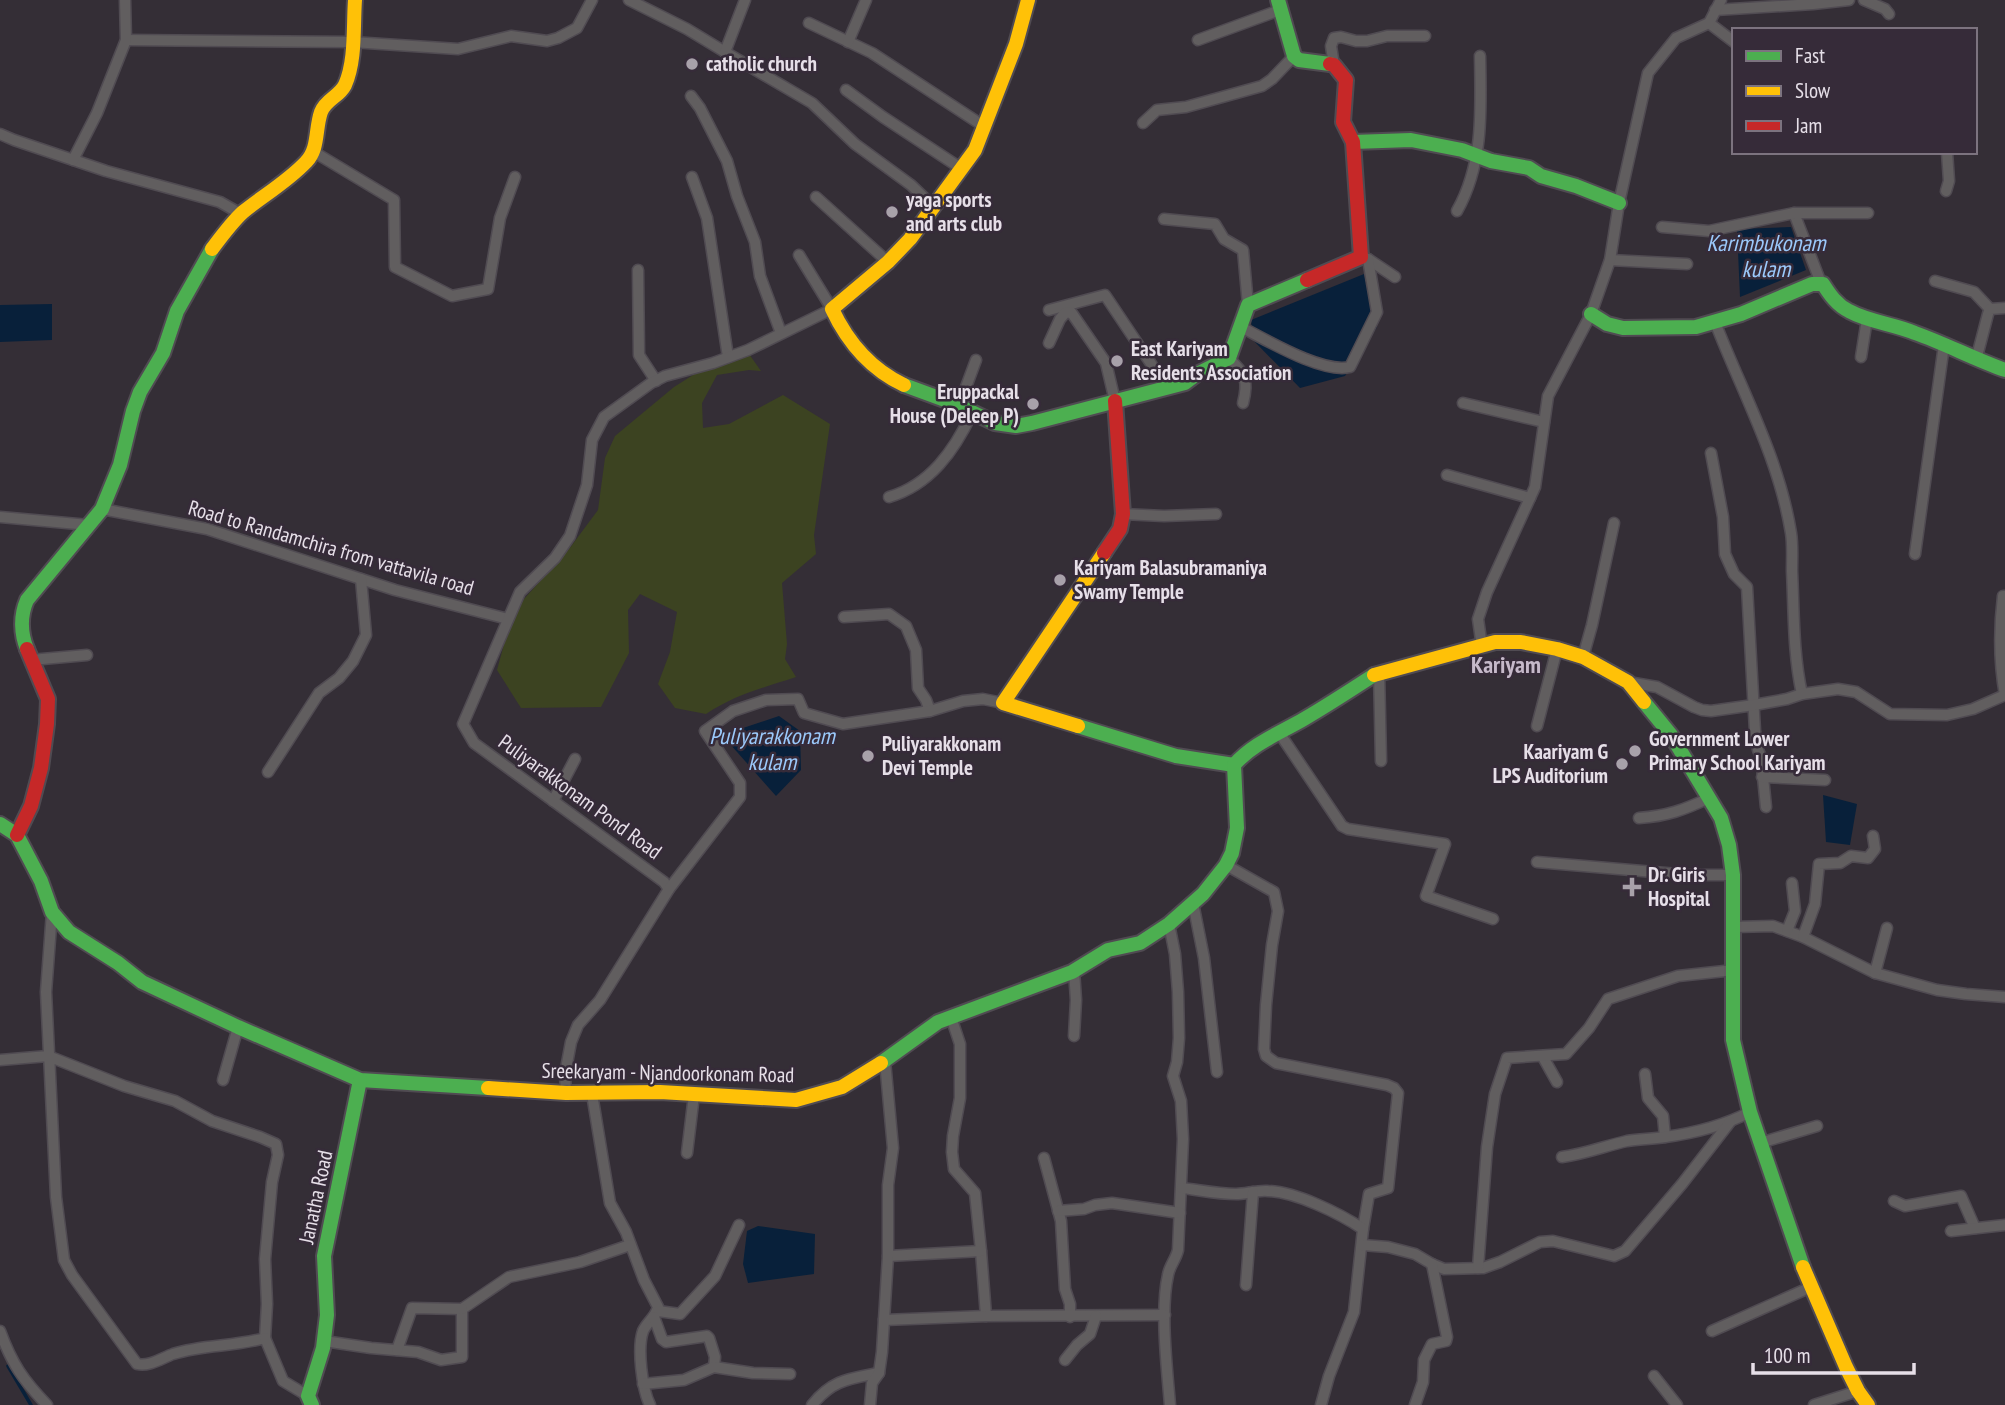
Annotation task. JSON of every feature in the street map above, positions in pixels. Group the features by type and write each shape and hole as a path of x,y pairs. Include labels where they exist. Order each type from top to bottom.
{"street":[{"path":"73,160 97,113 126,40 125,0"},
{"path":"17,835 31,806 41,768 47,724 47,699 22,637 23,609 27,600 102,509 120,465 132,411 163,353 177,312 208,256 241,214 287,179 314,152 316,128 322,109 339,94 345,84 355,0"},
{"path":"126,40 352,42 458,49 511,36 547,41 558,38 577,28 592,0"},
{"path":"629,0 687,29 812,103 855,144 912,185 933,206"},
{"path":"725,52 745,0"},
{"path":"848,42 866,0"},
{"path":"508,619 520,592 555,558 570,536 587,485 592,440 604,417 665,376 748,349 832,309 888,262 910,239 975,150 1016,44 1028,0"},
{"path":"1482,647 1478,619 1487,592 1535,487 1548,396 1591,314 1610,260 1619,203 1648,74 1676,38 1709,23 1721,0"},
{"path":"1715,10 1814,5 1849,0"},
{"path":"1864,0 1885,9 1889,14"},
{"path":"1198,40 1279,5 1294,56 1299,60 1334,65"},
{"path":"809,23 872,53 985,128"},
{"path":"1709,23 1732,40"},
{"path":"1239,326 1290,353 1321,365 1350,367 1377,312 1364,258 1353,142 1343,122 1346,80 1334,65 1331,46 1334,38 1341,37 1367,41 1387,36 1425,36"},
{"path":"1143,123 1157,110 1186,107 1262,86 1294,56"},
{"path":"1457,211 1468,192 1478,155 1480,56"},
{"path":"846,90 962,169"},
{"path":"691,96 727,161 755,243 760,276 781,333"},
{"path":"0,134 106,171 220,202 241,214"},
{"path":"1353,142 1412,140 1462,150 1491,161 1529,168 1550,179 1619,203"},
{"path":"314,152 394,200 395,267 452,296 488,289 500,218 515,177"},
{"path":"1946,191 1949,181 1947,154"},
{"path":"692,177 707,218 728,357"},
{"path":"816,197 888,262"},
{"path":"1794,213 1821,283 1846,310 1867,319 1909,330 2005,370"},
{"path":"1662,227 1709,231 1794,213 1868,213"},
{"path":"799,255 856,351 881,373 998,424 1019,425 1168,389 1185,383 1197,373 1229,358 1248,305 1243,250 1224,239 1215,224 1164,219"},
{"path":"1364,258 1395,277"},
{"path":"1248,305 1364,258"},
{"path":"1610,260 1687,264"},
{"path":"638,270 639,355 656,381"},
{"path":"1936,281 1973,292 1990,309 2005,308"},
{"path":"1591,314 1602,323 1618,328 1694,327 1751,310 1812,284 1821,283"},
{"path":"1049,310 1105,295 1168,389"},
{"path":"1976,360 1990,309"},
{"path":"1003,702 1120,529 1123,514 1115,401 1106,363 1071,312 1065,313 1060,319 1049,343"},
{"path":"1861,357 1867,319"},
{"path":"1715,322 1769,450 1785,497 1792,537 1796,668 1801,694"},
{"path":"1915,554 1944,345"},
{"path":"1229,358 1245,377 1243,403"},
{"path":"889,497 906,492 940,463 959,440 976,360"},
{"path":"1463,403 1544,422"},
{"path":"1711,453 1723,517 1725,554 1734,574 1747,587 1755,731 1761,757 1766,807"},
{"path":"1447,475 1531,498"},
{"name":"Road to Randamchira from vattavila road","path":"102,509 207,528 395,590 508,619"},
{"path":"1123,514 1216,514"},
{"path":"0,517 89,525"},
{"path":"1583,657 1614,523"},
{"path":"268,772 319,693 353,661 366,635 361,579"},
{"path":"566,1093 565,1074 570,1042 579,1026 600,1000 669,889 740,797 740,783 705,730 733,711 766,700 799,699 804,713 843,724 930,711 964,701 983,699 1003,702 1176,756 1234,765 1255,747 1379,672 1495,642 1521,642 1583,657 1628,682 1657,687 1702,710 1754,705 1825,689 1856,691 1891,714 1947,715 1973,709 2005,695 2000,639 2004,594"},
{"path":"844,617 889,614 906,626 916,650 918,688 930,711"},
{"name":"Puliyarakkonam Pond Road","path":"508,619 463,724 474,743 664,882 669,889"},
{"path":"1538,726 1558,649"},
{"path":"31,660 87,655"},
{"path":"1379,672 1381,761"},
{"path":"1628,682 1671,735 1721,818 1729,845 1732,875 1733,1040 1750,1112 1811,1287 1846,1367 1868,1405"},
{"path":"1280,734 1342,826 1445,844 1426,896 1493,919"},
{"path":"553,801 575,759"},
{"name":"Sreekaryam - Njandoorkonam Road","path":"0,824 17,835 41,881 52,912 69,932 118,962 142,982 360,1080 566,1093 660,1092 796,1100 842,1087 885,1061 938,1022 1074,971 1108,950 1140,943 1169,924 1193,903 1227,865 1232,853 1237,828 1234,765"},
{"path":"1762,777 1825,780"},
{"path":"1639,818 1664,816 1709,798"},
{"path":"1803,937 1815,904 1819,864 1840,863 1851,856 1868,858 1875,849 1873,836"},
{"path":"1537,862 1732,875"},
{"path":"1227,865 1276,895 1278,911 1266,1005 1266,1056 1276,1063 1387,1085 1398,1093 1388,1188 1369,1194 1354,1312 1329,1376 1321,1405"},
{"path":"1787,931 1795,911 1792,883"},
{"path":"1193,903 1204,958 1217,1072"},
{"path":"52,912 46,992 48,1056 56,1197 64,1260 134,1361 142,1366 201,1346 238,1344 265,1338"},
{"path":"1169,924 1175,954 1180,1038 1173,1076 1181,1101 1183,1139 1178,1250 1175,1262 1168,1272 1165,1315 1170,1405"},
{"path":"1734,928 1773,926 1803,937 1875,973 1937,990 2005,997"},
{"path":"1875,973 1887,928"},
{"path":"1478,1268 1482,1203 1495,1094 1507,1058 1566,1054 1589,1028 1608,999 1678,976 1734,970"},
{"path":"1074,971 1074,1036"},
{"path":"951,1017 960,1044 960,1098 952,1152 954,1169 975,1193 986,1316"},
{"path":"223,1080 237,1027"},
{"path":"0,1060 48,1056 124,1086 176,1101 212,1121 276,1144 278,1155 272,1182 265,1259 265,1338 283,1381 310,1400"},
{"path":"1544,1057 1557,1082"},
{"path":"870,1405 872,1383 879,1373 884,1320 888,1256 888,1185 893,1148 885,1061"},
{"path":"1645,1074 1648,1098 1663,1116 1665,1137"},
{"name":"Janatha Road","path":"310,1400 324,1341 327,1315 324,1256 360,1080"},
{"path":"592,1094 610,1203 626,1232 644,1280 658,1307 642,1336 641,1370 645,1396 650,1405"},
{"path":"687,1153 694,1095"},
{"path":"1562,1157 1585,1154 1629,1141 1697,1132 1731,1122 1750,1112"},
{"path":"1362,1245 1388,1247 1415,1254 1444,1269 1478,1268 1500,1262 1541,1242 1553,1241 1614,1256 1625,1251 1731,1122"},
{"path":"1760,1143 1817,1126"},
{"path":"1044,1158 1061,1221 1065,1289 1070,1304 1070,1317"},
{"path":"1182,1188 1232,1194 1268,1191 1302,1199 1338,1213 1363,1229"},
{"path":"1246,1285 1253,1192"},
{"path":"1894,1202 1905,1206 1961,1196 1975,1228"},
{"path":"1058,1211 1112,1203 1180,1213"},
{"path":"1951,1231 2005,1224"},
{"path":"656,1314 680,1314 715,1276 740,1225"},
{"path":"397,1350 412,1308 462,1309 509,1277 580,1262 630,1245"},
{"path":"888,1256 981,1251"},
{"path":"1415,1405 1423,1382 1424,1360 1432,1344 1446,1341 1447,1337 1432,1264"},
{"path":"1713,1331 1811,1287"},
{"path":"324,1341 418,1352 441,1360 462,1357 462,1309"},
{"path":"656,1314 662,1339 666,1342 707,1336 715,1357 714,1367"},
{"path":"884,1320 986,1316 1165,1315"},
{"path":"1065,1360 1090,1334 1096,1316"},
{"path":"0,1331 19,1373 47,1405"},
{"path":"643,1384 684,1380 714,1367 753,1373 790,1374"},
{"path":"812,1405 822,1392 843,1380 879,1373"},
{"path":"1654,1376 1677,1405"},
{"path":"1814,1405 1858,1391"}],"green space":[{"path":"749,354 761,371 717,375 702,403 703,428 729,424 783,395 830,424 814,535 816,554 782,583 787,644 785,659 796,677 739,696 706,714 675,708 658,684 670,652 677,612 640,594 628,610 629,653 601,707 521,708 497,670 509,626 524,599 569,549 598,510 605,458 615,436 674,387 701,370"}],"water":[{"name":"Karimbukonam kulam","path":"1791,227 1806,270 1740,297 1737,229"},
{"path":"1364,274 1377,327 1345,376 1300,388 1253,340 1251,320"},
{"path":"52,304 52,340 0,342 0,305"},
{"name":"Puliyarakkonam kulam","path":"779,716 800,731 801,770 776,796 722,735"},
{"path":"1823,795 1857,804 1850,845 1826,842"},
{"path":"758,1226 815,1234 814,1274 748,1283 743,1264 747,1231"}],"waterway":[{"path":"8,1366 31,1405"}],"traffic: fast":[{"path":"1278,0 1294,56 1299,60 1330,64"},
{"path":"1353,142 1411,140 1462,150 1491,161 1529,168 1541,176 1619,203"},
{"path":"27,649 22,625 27,600 102,509 120,465 140,392 163,353 177,311 212,249"},
{"path":"904,385 953,403 995,423 1016,426 1032,423 1185,383 1229,358 1248,305 1307,280"},
{"path":"1591,314 1607,324 1623,328 1696,327 1741,314 1812,284 1823,284 1837,303 1857,315 1907,330 2005,370"},
{"path":"881,1063 938,1022 1072,972 1108,950 1140,943 1169,924 1203,894 1232,853 1237,828 1234,765 1258,745 1374,675"},
{"path":"1644,702 1671,735 1721,818 1729,845 1733,875 1733,1040 1750,1112 1803,1267"},
{"path":"1078,726 1176,756 1234,765"},
{"path":"0,824 17,835 41,881 52,912 69,932 118,963 142,982 360,1080 488,1088"},
{"path":"312,1405 308,1396 323,1348 327,1315 324,1256 360,1080"}],"traffic: slow":[{"path":"212,249 243,212 291,176 310,157 321,112 342,89 349,75 355,0"},
{"path":"904,385 892,379 861,354 832,309 888,262 910,239 975,150 1016,44 1028,0"},
{"path":"1078,726 1003,703 1104,553"},
{"path":"1374,675 1495,642 1521,642 1583,657 1628,682 1644,702"},
{"path":"488,1088 566,1093 660,1092 796,1100 842,1087 881,1063"},
{"path":"1803,1267 1846,1367 1868,1405"}],"traffic: jam":[{"path":"1307,280 1361,257 1353,142 1343,122 1346,80 1334,65 1330,64"},
{"path":"1104,553 1120,529 1123,514 1115,401"},
{"path":"17,835 31,806 41,768 47,724 48,699 27,649"}],"place":[{"name":"catholic church","path":"692,64"},
{"name":"yaga sports and arts club","path":"892,212"},
{"name":"East Kariyam Residents Association","path":"1117,361"},
{"name":"Eruppackal House (Deleep P)","path":"1033,404"},
{"name":"Kariyam Balasubramaniya Swamy Temple","path":"1060,580"},
{"name":"Government Lower Primary School Kariyam","path":"1635,751"},
{"name":"Puliyarakkonam Devi Temple","path":"868,756"},
{"name":"Kaariyam G LPS Auditorium","path":"1622,764"},
{"name":"Dr. Giris Hospital","path":"1632,887"}],"district":[{"name":"Kariyam","path":"1506,665"}]}
